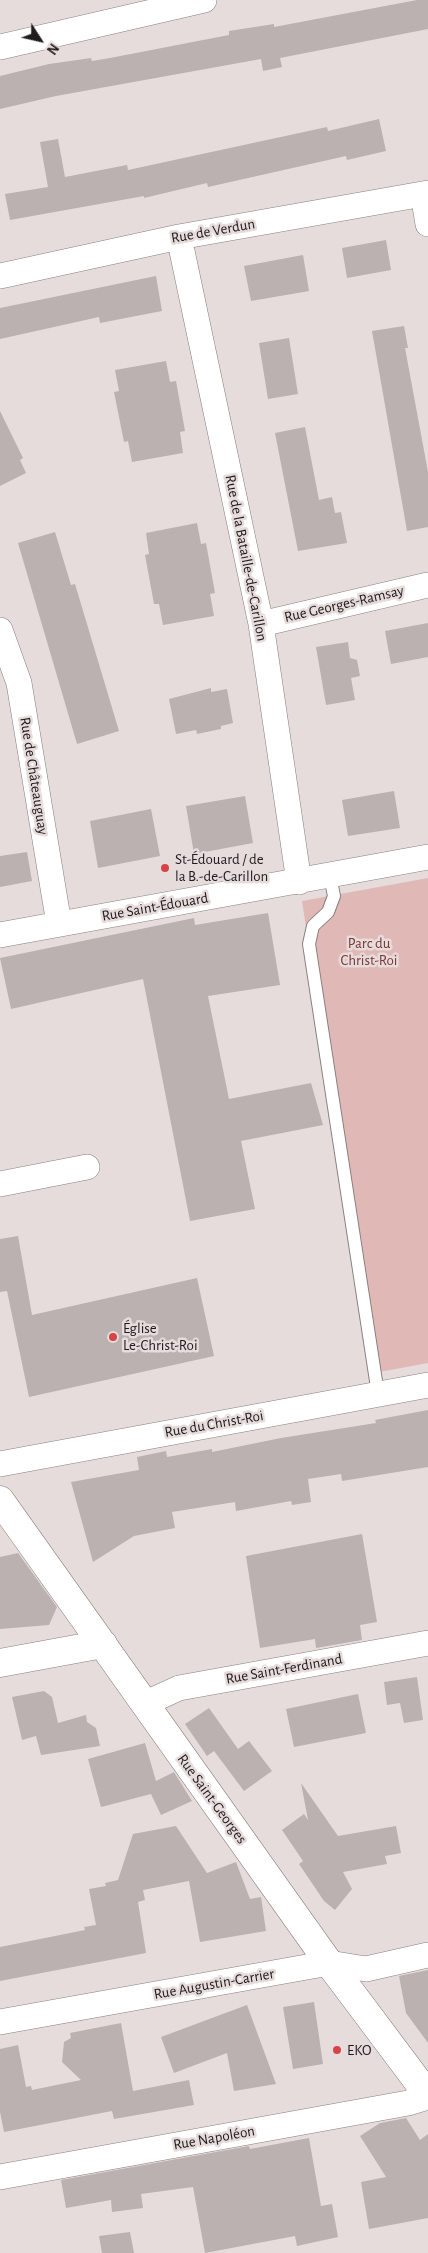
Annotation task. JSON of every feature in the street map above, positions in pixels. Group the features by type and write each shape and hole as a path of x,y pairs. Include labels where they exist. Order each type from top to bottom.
{"street":[{"path":"0,47 204,0"},
{"path":"425,193 428,224"},
{"name":"Rue de Verdun","path":"0,276 179,237 425,193"},
{"name":"Rue de la Bataille-de-Carillon","path":"179,237 261,624 299,882"},
{"name":"Rue Georges-Ramsay","path":"261,624 428,584"},
{"name":"Rue de Châteauguay","path":"0,630 19,683 59,924"},
{"name":"Rue Saint-Édouard","path":"0,935 428,858"},
{"path":"0,1184 87,1166"},
{"name":"Rue du Christ-Roi","path":"0,1464 428,1385"},
{"name":"Rue Saint-Georges","path":"0,1500 329,1963 428,2096"},
{"name":"Rue Saint-Ferdinand","path":"144,1704 179,1688 428,1643"},
{"path":"0,1663 103,1644"},
{"name":"Rue Augustin-Carrier","path":"0,2022 329,1963 366,1969 428,1955"},
{"name":"Rue Napoléon","path":"0,2177 408,2103 428,2096"}],"lane":[{"path":"330,876 334,896 328,912 313,926 309,944 378,1394"}],"green space":[{"name":"Parc du Christ-Roi","path":"428,878 428,1363 374,1373 302,901"}],"building":[{"path":"417,0 428,0 428,29 280,58 282,67 263,71 261,59 56,96 0,109 0,76 49,64 91,58 92,61 229,35 229,31 274,24 274,27"},
{"path":"379,119 386,151 347,160 346,156 208,187 207,183 144,198 144,196 10,220 5,194 48,187 40,142 58,139 65,177 127,165 128,170 327,127 328,131"},
{"path":"386,240 391,270 347,278 342,248"},
{"path":"303,255 309,291 251,301 244,266"},
{"path":"156,276 162,311 100,323 99,317 0,339 0,308"},
{"path":"404,326 408,348 405,348 428,472 428,527 407,531 372,331"},
{"path":"289,338 298,394 268,399 259,343"},
{"path":"166,361 170,382 176,381 185,431 180,432 183,453 132,462 128,441 124,442 114,392 119,391 115,370"},
{"path":"0,411 23,458 20,460 26,473 0,486"},
{"path":"305,427 319,500 332,497 335,513 341,512 347,543 298,551 275,433"},
{"path":"197,523 201,544 206,543 215,593 210,594 214,616 163,625 159,604 154,604 145,555 149,554 146,533"},
{"path":"55,532 71,585 75,584 119,731 77,744 18,543"},
{"path":"428,623 428,657 391,664 385,631"},
{"path":"348,642 350,658 357,660 360,676 351,678 355,700 326,705 316,647"},
{"path":"211,688 211,692 227,689 233,723 221,726 221,729 197,734 196,730 176,734 169,699"},
{"path":"394,791 400,828 348,836 342,800"},
{"path":"245,796 253,843 194,854 186,806"},
{"path":"151,809 160,856 98,868 90,821"},
{"path":"27,852 32,881 0,887 0,856"},
{"path":"268,913 280,985 208,996 229,1099 311,1083 323,1125 241,1141 255,1209 190,1221 143,979 11,1009 0,958 194,918 195,925"},
{"name":"Église Le-Christ-Roi","path":"18,1236 32,1315 197,1278 214,1356 29,1397 7,1291 0,1292 0,1239"},
{"path":"428,1410 428,1467 342,1481 341,1474 308,1479 311,1502 292,1505 291,1501 236,1511 235,1502 172,1512 175,1528 134,1536 93,1562 71,1482 139,1470 137,1457 166,1451 167,1457 212,1449 212,1452 281,1438 376,1423 375,1420"},
{"path":"362,1534 377,1622 360,1625 362,1640 316,1648 315,1639 260,1648 246,1556"},
{"path":"18,1553 57,1607 49,1625 0,1629 0,1557"},
{"path":"417,1677 423,1720 404,1723 400,1703 387,1705 384,1682"},
{"path":"44,1691 52,1697 58,1723 86,1715 87,1722 96,1728 100,1746 41,1755 36,1736 22,1740 12,1697"},
{"path":"358,1694 366,1733 294,1747 286,1709"},
{"path":"209,1708 238,1749 249,1741 272,1771 244,1791 214,1751 207,1756 185,1724"},
{"path":"145,1743 156,1781 174,1772 192,1801 161,1815 151,1794 101,1807 88,1759"},
{"path":"301,1783 338,1836 396,1826 401,1853 385,1856 387,1864 343,1872 352,1889 335,1910 324,1901 299,1864 303,1861 282,1830 304,1814 308,1820"},
{"path":"176,1826 207,1873 236,1862 250,1899 261,1897 266,1931 200,1942 189,1881 143,1890 145,1900 138,1902 146,1953 0,1981 0,1947 85,1930 84,1927 96,1925 89,1889 106,1886 105,1883 118,1880 133,1834"},
{"path":"428,1970 428,2043 406,2013 399,1976"},
{"path":"314,2002 323,2064 293,2069 283,2007"},
{"path":"247,2005 276,2084 234,2091 227,2053 174,2073 161,2037"},
{"path":"121,2023 133,2091 189,2080 194,2105 114,2119 112,2111 4,2132 0,2112 0,2049 18,2045 26,2087 31,2086 32,2090 81,2080 62,2062 64,2042 71,2038 70,2033"},
{"path":"406,2118 420,2140 428,2134 428,2218 369,2229 361,2182 386,2177 360,2136 380,2123"},
{"path":"309,2138 321,2206 332,2204 338,2237 297,2246 295,2236 205,2253 193,2187 141,2194 143,2208 112,2212 111,2200 66,2208 61,2180 249,2146 250,2149"},
{"path":"130,2232 134,2253 102,2253 99,2236"}],"place":[{"name":"St-Édouard / de la B.-de-Carillon","path":"165,868"},
{"name":"Église Le-Christ-Roi","path":"113,1337"},
{"name":"EKO","path":"337,2050"}]}
